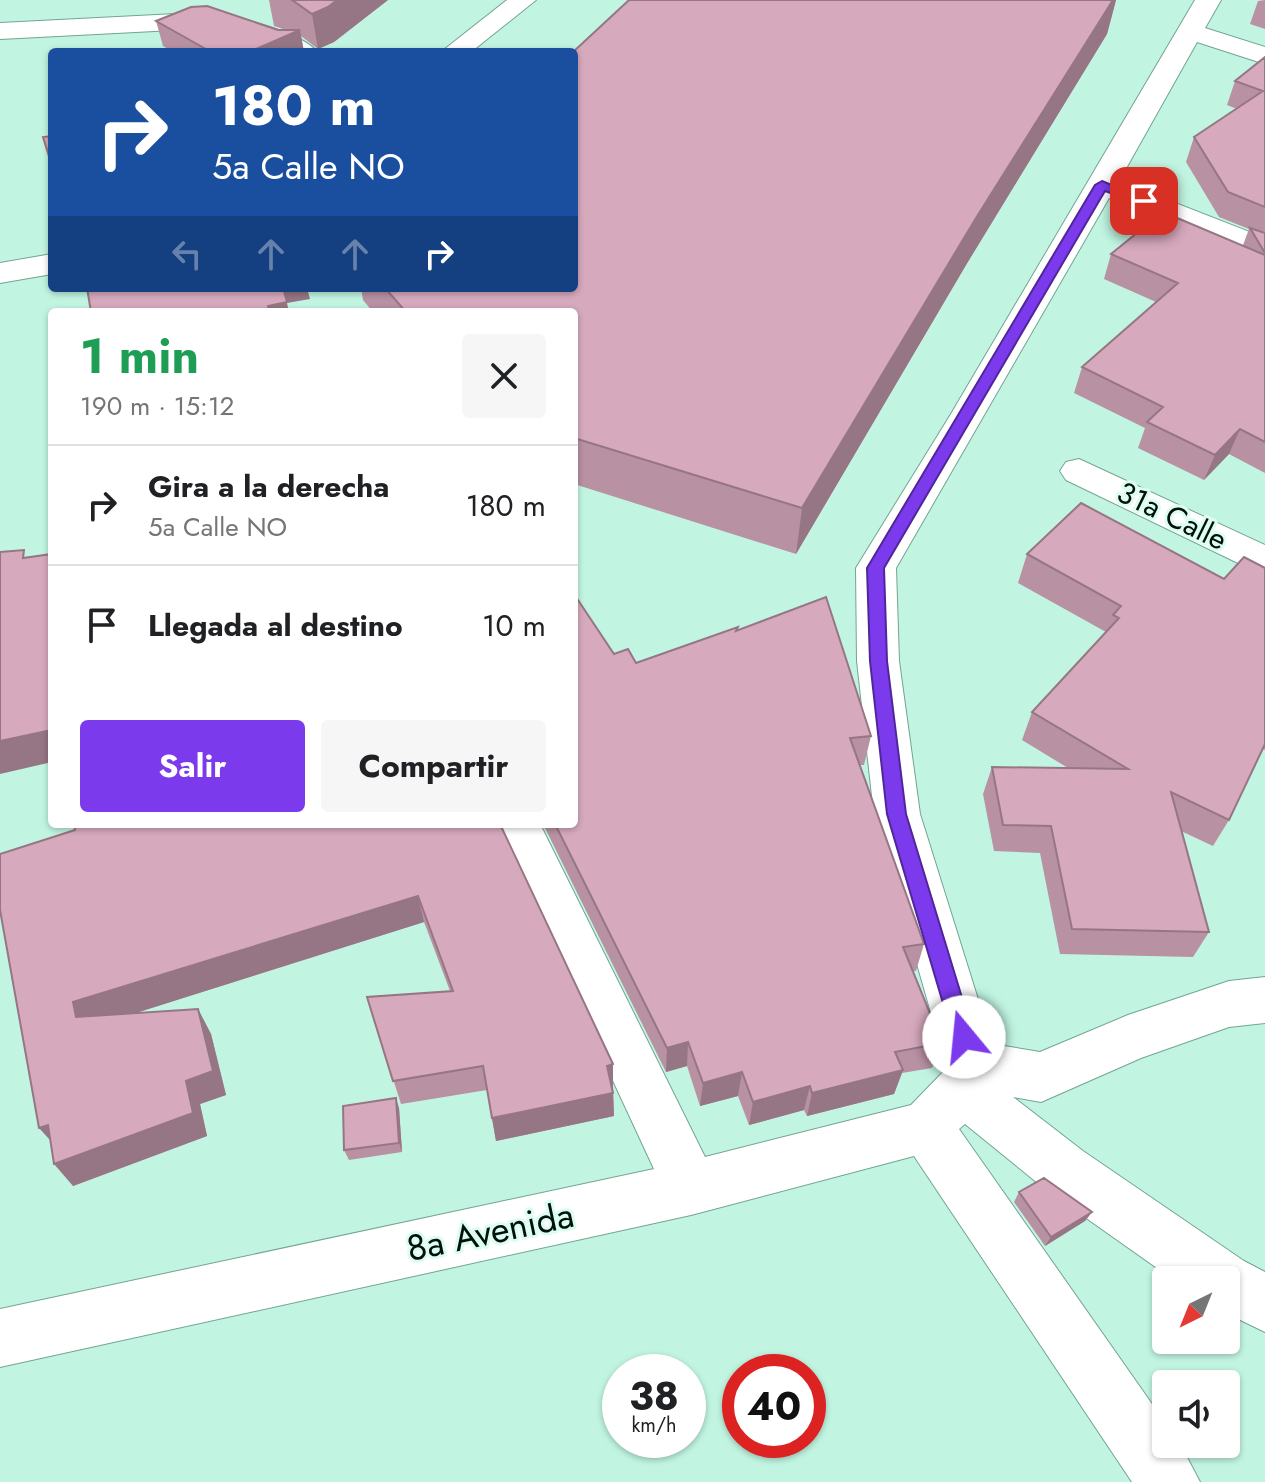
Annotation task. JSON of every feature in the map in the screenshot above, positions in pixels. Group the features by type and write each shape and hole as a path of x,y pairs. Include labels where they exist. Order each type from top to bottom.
{"street":[{"path":"6,31 24,10 26,0"},
{"path":"459,48 523,0"},
{"path":"1169,1482 954,1094 897,814 878,661 876,568 1198,16 1265,56"},
{"path":"6,31 215,20 293,48"},
{"path":"1102,185 1265,249"},
{"path":"0,273 48,265"},
{"name":"31a Calle","path":"1079,471 1265,562"},
{"path":"519,828 691,1188"},
{"path":"954,1094 1041,1077 1128,1039 1229,1004 1265,1000"},
{"path":"954,1094 1202,1266"},
{"name":"8a Avenida","path":"0,1338 691,1188 954,1094"},
{"path":"1240,1290 1265,1303"}],"building":[{"path":"292,0 337,0 312,14"},
{"path":"629,0 1113,0 976,218 802,508 578,439 578,308 402,308 388,292 578,292 577,48"},
{"path":"207,6 278,30 300,30 258,48 204,48 156,21 191,7"},
{"path":"1265,57 1265,207 1228,192 1194,137 1263,91 1235,81"},
{"path":"48,136 48,153 43,137"},
{"path":"1163,212 1265,255 1265,442 1240,429 1215,455 1147,422 1163,407 1082,367 1178,283 1111,254"},
{"path":"1250,228 1265,233 1265,253"},
{"path":"88,292 284,292 287,302 268,308 90,308"},
{"path":"1081,503 1224,579 1244,557 1265,568 1265,744 1229,820 1171,792 1209,932 1072,929 1051,826 1003,825 992,767 1128,769 1032,712 1119,618 1113,615 1121,606 1027,554"},
{"path":"24,550 23,558 48,555 48,739 47,731 0,741 0,552"},
{"path":"826,597 871,736 850,738 924,944 903,947 942,1043 895,1052 903,1070 812,1093 810,1086 753,1102 742,1072 703,1083 688,1042 667,1048 557,828 578,828 578,600 614,654 628,649 636,663 738,627 736,631"},
{"path":"502,828 613,1064 607,1066 613,1093 492,1118 483,1066 393,1081 367,997 453,991 418,896 73,1002 76,1017 198,1009 213,1071 186,1081 193,1113 54,1164 48,1125 39,1128 0,910 0,854 75,830"},
{"path":"396,1098 399,1143 344,1150 343,1106"},
{"path":"1044,1178 1092,1212 1051,1237 1019,1192"}],"route":[{"path":"964,1037 897,814 878,661 876,568 1102,185 1144,201"}]}
